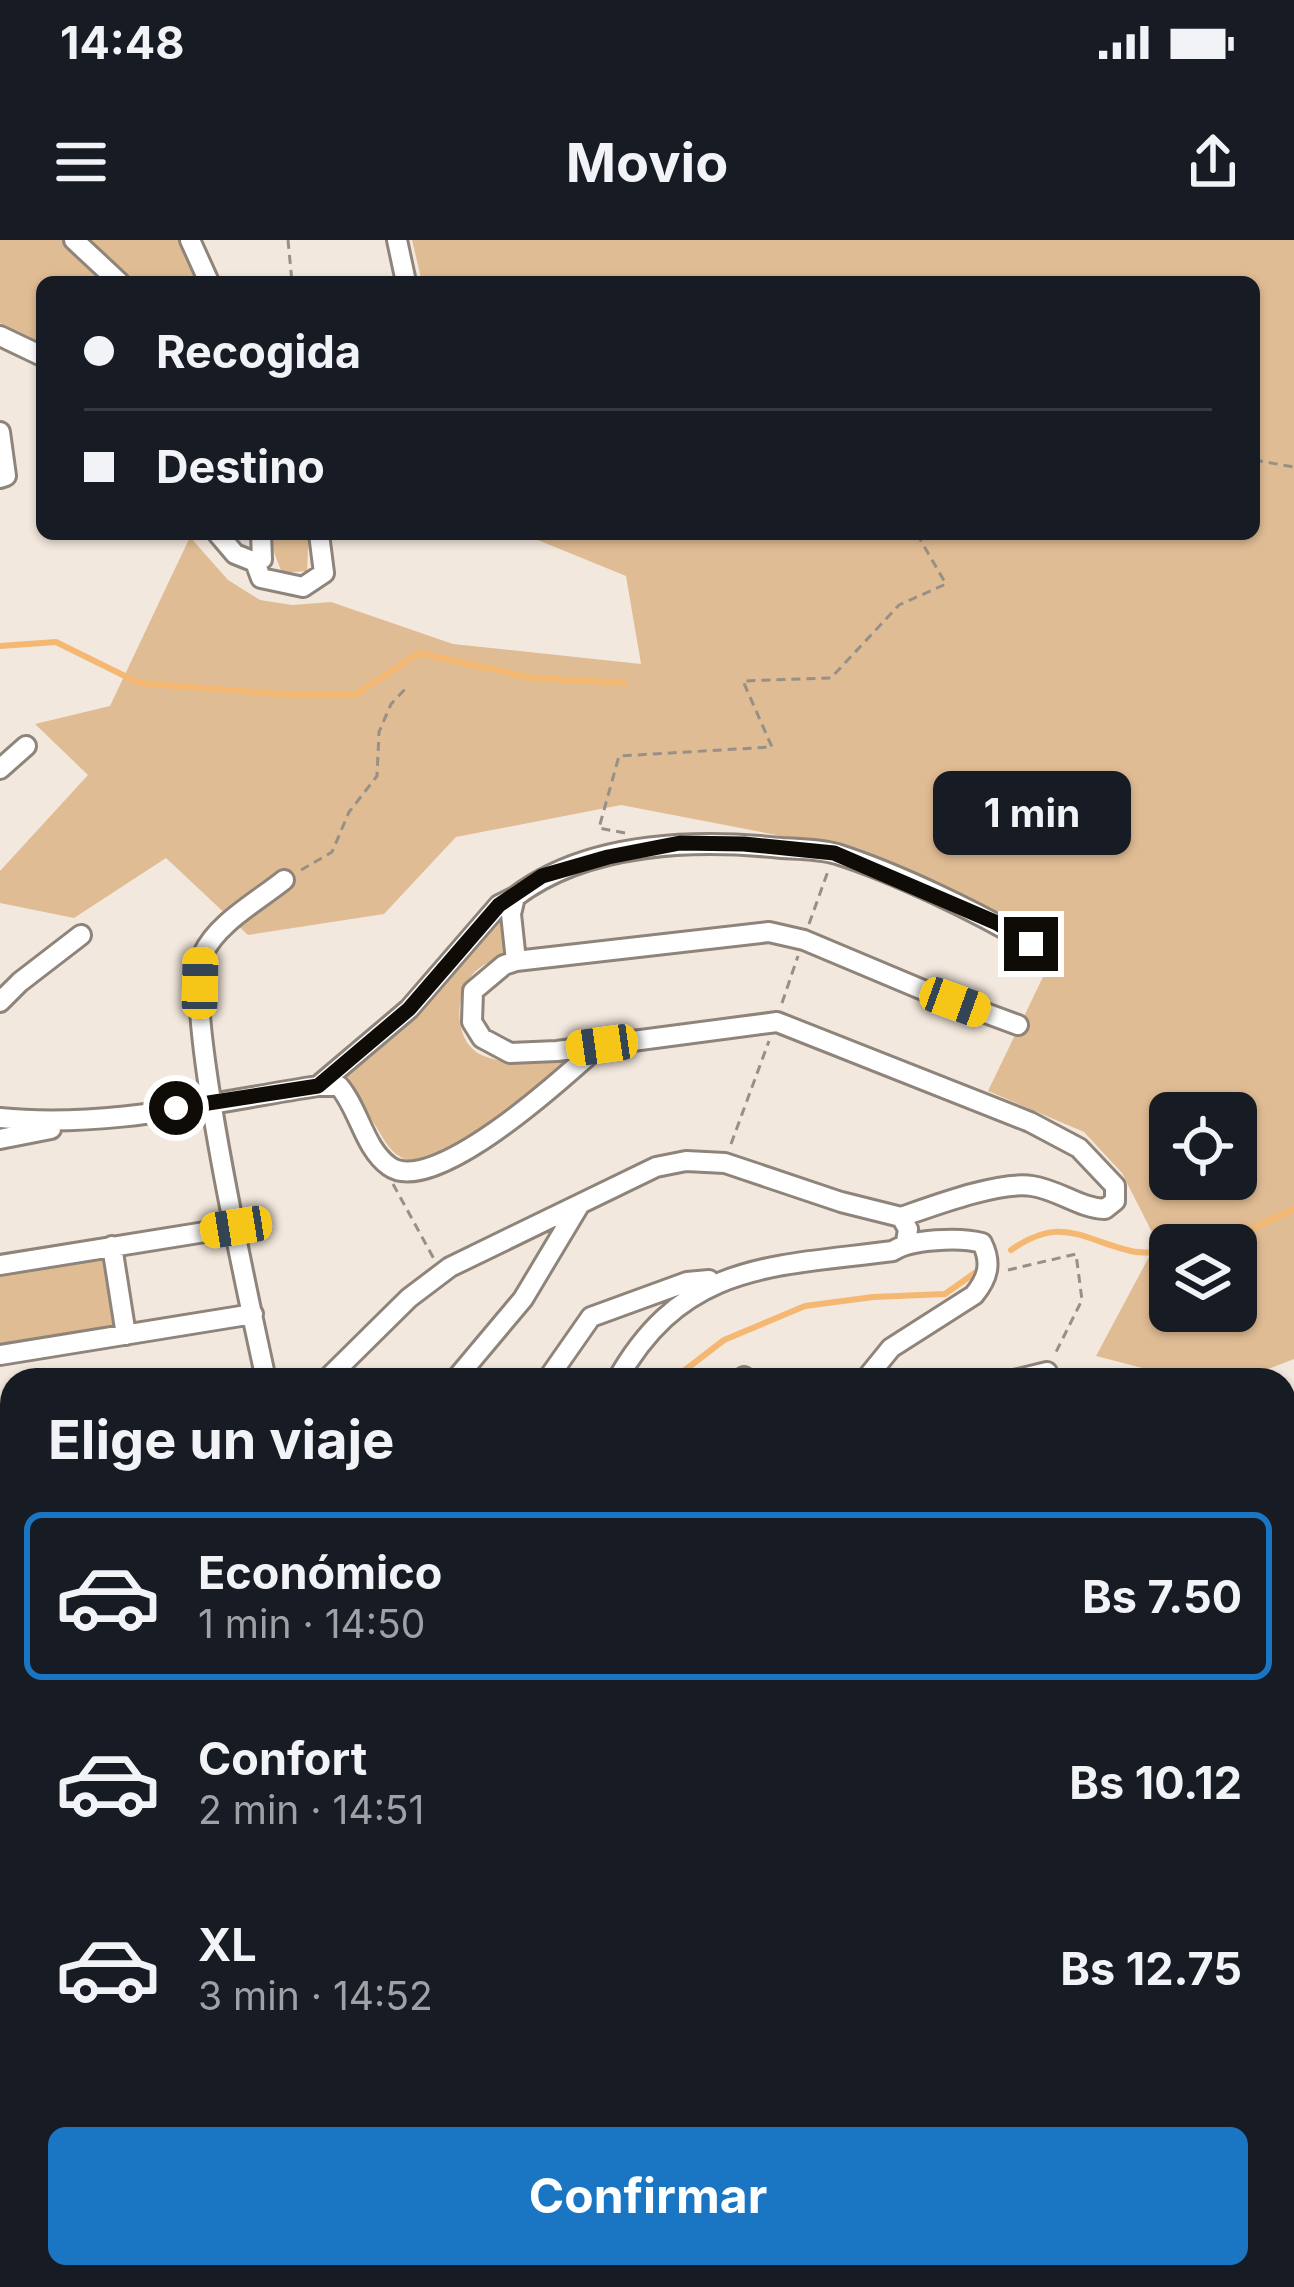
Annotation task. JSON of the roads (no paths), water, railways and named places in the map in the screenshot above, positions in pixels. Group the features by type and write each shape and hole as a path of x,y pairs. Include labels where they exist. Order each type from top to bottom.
{"street":[{"path":"74,240 113,276"},
{"path":"190,240 206,276"},
{"path":"397,240 405,276"},
{"path":"0,336 36,353"},
{"path":"0,432 6,476 0,478"},
{"path":"223,540 235,554 255,562 265,552 262,540"},
{"path":"255,562 260,578 303,587 324,573 320,540"},
{"path":"0,769 26,746"},
{"path":"318,1086 409,1009 499,905 542,876 608,857 680,843 834,853 997,923 1031,944"},
{"path":"264,1368 212,1102 200,1009 201,957 218,933 284,880"},
{"path":"514,897 516,961"},
{"path":"338,1368 409,1298 439,1276 656,1167 686,1161 725,1163 901,1217 1003,1186 1028,1185 1058,1192 1089,1208 1106,1209 1115,1201 1115,1186 1079,1148 1030,1122 777,1022 510,1053 482,1038 472,1022 473,991 504,965 769,932 804,940 1018,1025"},
{"path":"0,1002 81,935"},
{"path":"0,1139 103,1119 339,1086 379,1157 392,1170 413,1172 447,1162 537,1102 602,1045"},
{"path":"0,1118 103,1119"},
{"path":"465,1368 523,1299 580,1204"},
{"path":"901,1217 908,1229 906,1242"},
{"path":"0,1264 236,1227"},
{"path":"624,1368 650,1330 671,1310 700,1289 726,1279 764,1268 893,1251 906,1242 968,1239 982,1243 988,1272 974,1295 891,1348 875,1368"},
{"path":"112,1246 127,1335"},
{"path":"556,1368 591,1317 687,1282 726,1279"},
{"path":"0,1355 253,1314"}],"waterway":[{"path":"0,646 56,642 139,683 292,695 355,695 419,653 532,678 625,683"},
{"path":"1257,1226 1294,1209"},
{"path":"1011,1250 1058,1232 1149,1252"},
{"path":"688,1368 724,1340 805,1306 945,1294 976,1272"}]}
